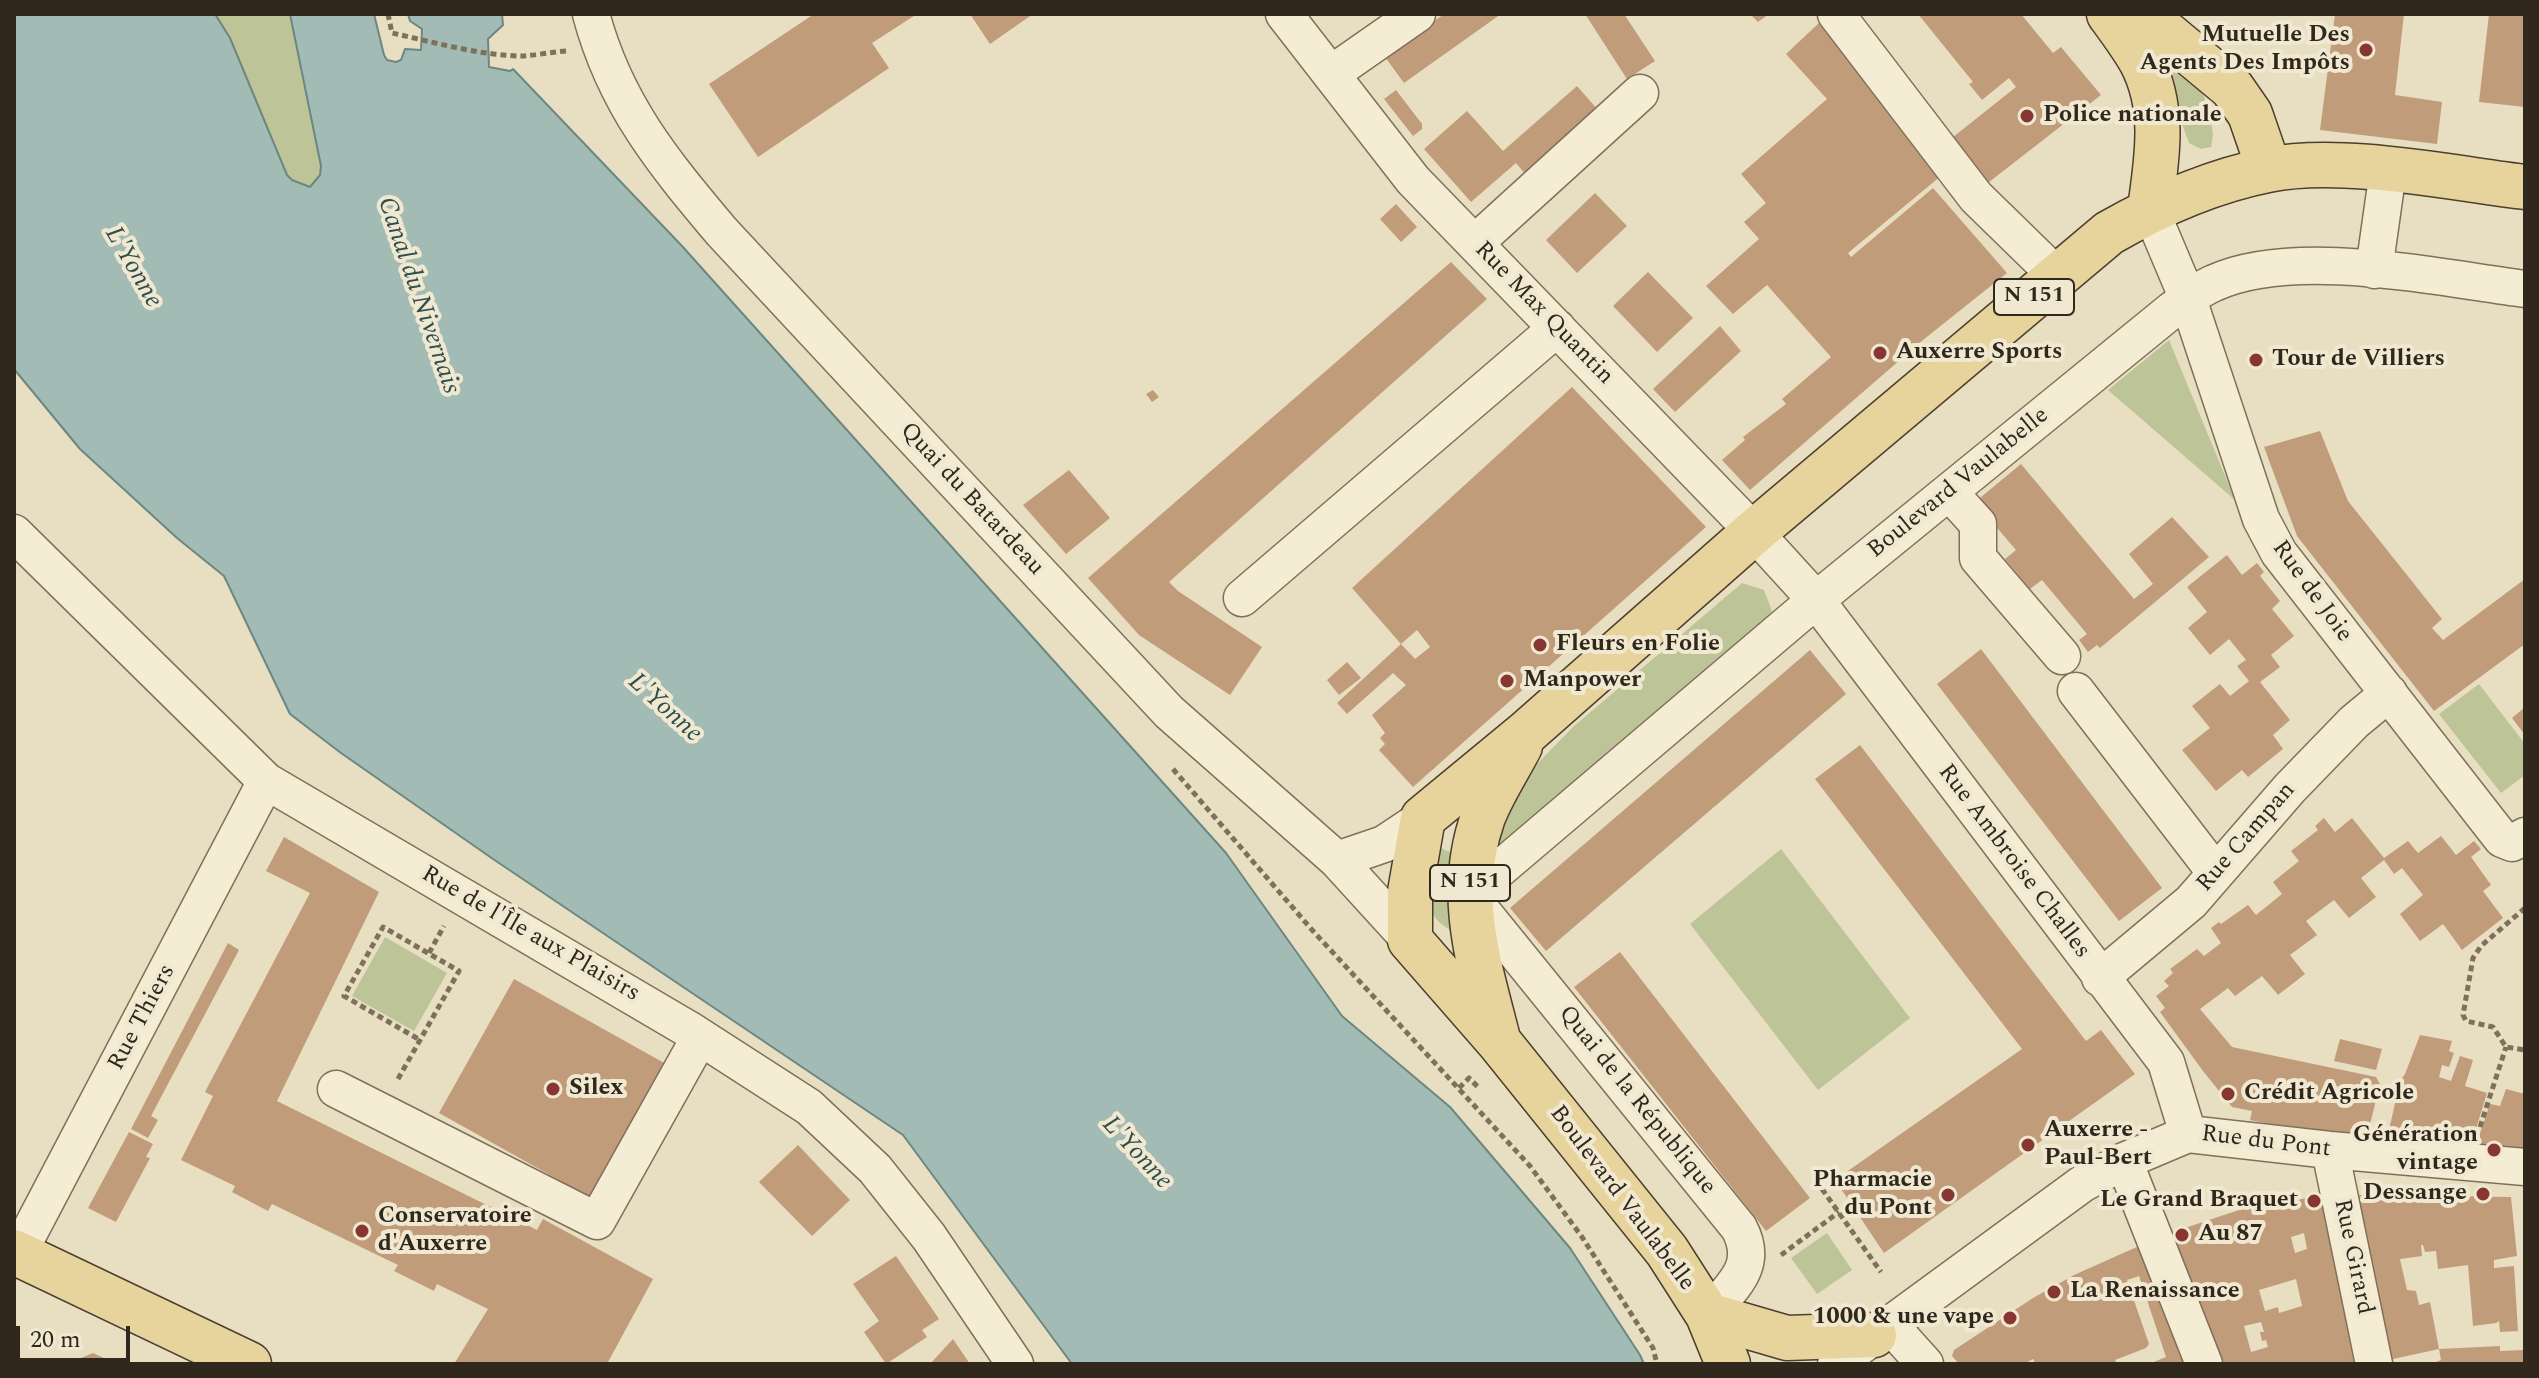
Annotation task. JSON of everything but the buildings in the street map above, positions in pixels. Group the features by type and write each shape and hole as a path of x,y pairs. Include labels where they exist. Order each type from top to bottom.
{"main road":[{"path":"2137,21 2232,88 2250,114 2269,169"},
{"path":"2137,21 2142,62 2157,105 2159,141 2150,209"},
{"name":"Boulevard Vaulabelle","path":"1423,818 1526,733 1754,532 2109,233 2150,209 2269,169 2342,166 2525,187"},
{"name":"Boulevard Vaulabelle","path":"1499,1042 1473,940 1469,895 1473,850 1484,815 1526,733"},
{"name":"N 151","path":"1410,940 1410,892 1423,818"},
{"name":"Boulevard Vaulabelle","path":"1410,940 1499,1042 1667,1251 1708,1315 1728,1364"},
{"path":"15,1253 249,1364"},
{"path":"1708,1315 1787,1338 1882,1329"}],"street":[{"name":"Rue Max Quantin","path":"1284,14 1413,180 1816,600"},
{"path":"1331,74 1417,14"},
{"path":"1836,14 1976,197 2058,277"},
{"name":"Quai du Batardeau","path":"595,30 628,109 661,159 722,232 1169,712 1337,860 1410,940"},
{"path":"1475,243 1640,93"},
{"path":"2374,270 2388,171"},
{"name":"Rue de Joie","path":"2150,209 2188,299 2261,519 2279,553 2502,839 2518,840"},
{"name":"Boulevard Vaulabelle","path":"1469,895 1816,600 2188,299 2214,283 2280,267 2374,270 2525,289"},
{"path":"1242,598 1557,328"},
{"path":"1949,492 1978,524 1978,558 2062,656"},
{"name":"Rue de l'Île aux Plaisirs","path":"14,533 266,781 694,1033 809,1107 875,1169 929,1237 1015,1364"},
{"name":"Rue Ambroise Challes","path":"1816,600 2166,1062 2188,1134"},
{"path":"2076,691 2216,873"},
{"name":"Rue Campan","path":"2100,978 2191,902 2301,777 2354,722 2389,693"},
{"name":"Rue Thiers","path":"15,1253 266,781"},
{"name":"Boulevard Vaulabelle","path":"1337,860 1384,844 1423,818"},
{"name":"Quai de la République","path":"1469,895 1739,1228 1746,1241 1748,1257 1743,1273 1708,1315"},
{"path":"336,1089 597,1221 694,1033"},
{"name":"Rue du Pont","path":"1836,1364 2082,1184 2124,1161 2188,1134 2525,1167"},
{"name":"Rue Girard","path":"2330,1150 2374,1364"},
{"path":"2124,1161 2204,1364"},
{"path":"1882,1329 1925,1364"}],"path":[{"path":"388,14 392,33 523,56 595,30"},
{"path":"1168,763 1313,931 1530,1166 1582,1237 1653,1348 1657,1364"},
{"path":"2525,908 2481,946 2473,958 2463,1015 2466,1021 2493,1027 2506,1047 2525,1050"},
{"path":"380,1111 459,971 383,927 344,996 420,1040"},
{"path":"429,953 438,936"},
{"path":"2468,1163 2506,1047"},
{"path":"1459,1088 1469,1078 1481,1089 1485,1084"},
{"path":"1822,1189 1881,1272"},
{"path":"1780,1256 1839,1212"}],"green space":[{"path":"215,14 290,14 321,166 320,175 311,187 287,175 230,38"},
{"path":"2155,50 2173,54 2203,94 2210,114 2211,147 2201,149 2189,143"},
{"path":"2169,340 2235,500 2108,390"},
{"path":"1742,583 1764,590 1772,611 1766,622 1502,849 1496,846 1498,835 1533,768 1573,727"},
{"path":"2479,684 2525,744 2525,775 2501,793 2439,714"},
{"path":"1438,847 1455,854 1456,924 1450,930 1425,906"},
{"path":"1781,849 1910,1018 1818,1090 1690,924"},
{"path":"385,937 447,973 414,1031 352,996"},
{"path":"1827,1233 1852,1270 1817,1294 1791,1258"}],"water":[{"path":"14,14 215,14 230,38 287,175 310,187 320,175 321,166 290,14 374,14 384,55 387,60 396,62 401,60 405,49 421,50 422,29 410,21 408,14 502,14 503,25 488,39 489,67 513,69 682,246 1226,853 1342,1016 1450,1107 1570,1248 1644,1364 1072,1364 903,1135 493,859 290,714 224,576 177,538 80,449 14,369"}],"place":[{"name":"Mutuelle Des Agents Des Impôts","path":"2366,50"},
{"name":"Police nationale","path":"2027,116"},
{"name":"Auxerre Sports","path":"1880,353"},
{"name":"Tour de Villiers","path":"2256,360"},
{"name":"Fleurs en Folie","path":"1540,645"},
{"name":"Manpower","path":"1507,681"},
{"name":"Silex","path":"553,1089"},
{"name":"Crédit Agricole","path":"2228,1094"},
{"name":"Auxerre - Paul-Bert","path":"2028,1145"},
{"name":"Génération vintage","path":"2494,1150"},
{"name":"Dessange","path":"2483,1194"},
{"name":"Pharmacie du Pont","path":"1948,1195"},
{"name":"Le Grand Braquet","path":"2314,1201"},
{"name":"Conservatoire d'Auxerre","path":"362,1231"},
{"name":"Au 87","path":"2182,1235"},
{"name":"La Renaissance","path":"2054,1292"},
{"name":"1000 & une vape","path":"2010,1318"}],"water label":[{"name":"L'Yonne","path":"132,268"},
{"name":"Canal du Nivernais","path":"417,296"},
{"name":"L'Yonne","path":"664,709"},
{"name":"L'Yonne","path":"1136,1154"}]}
